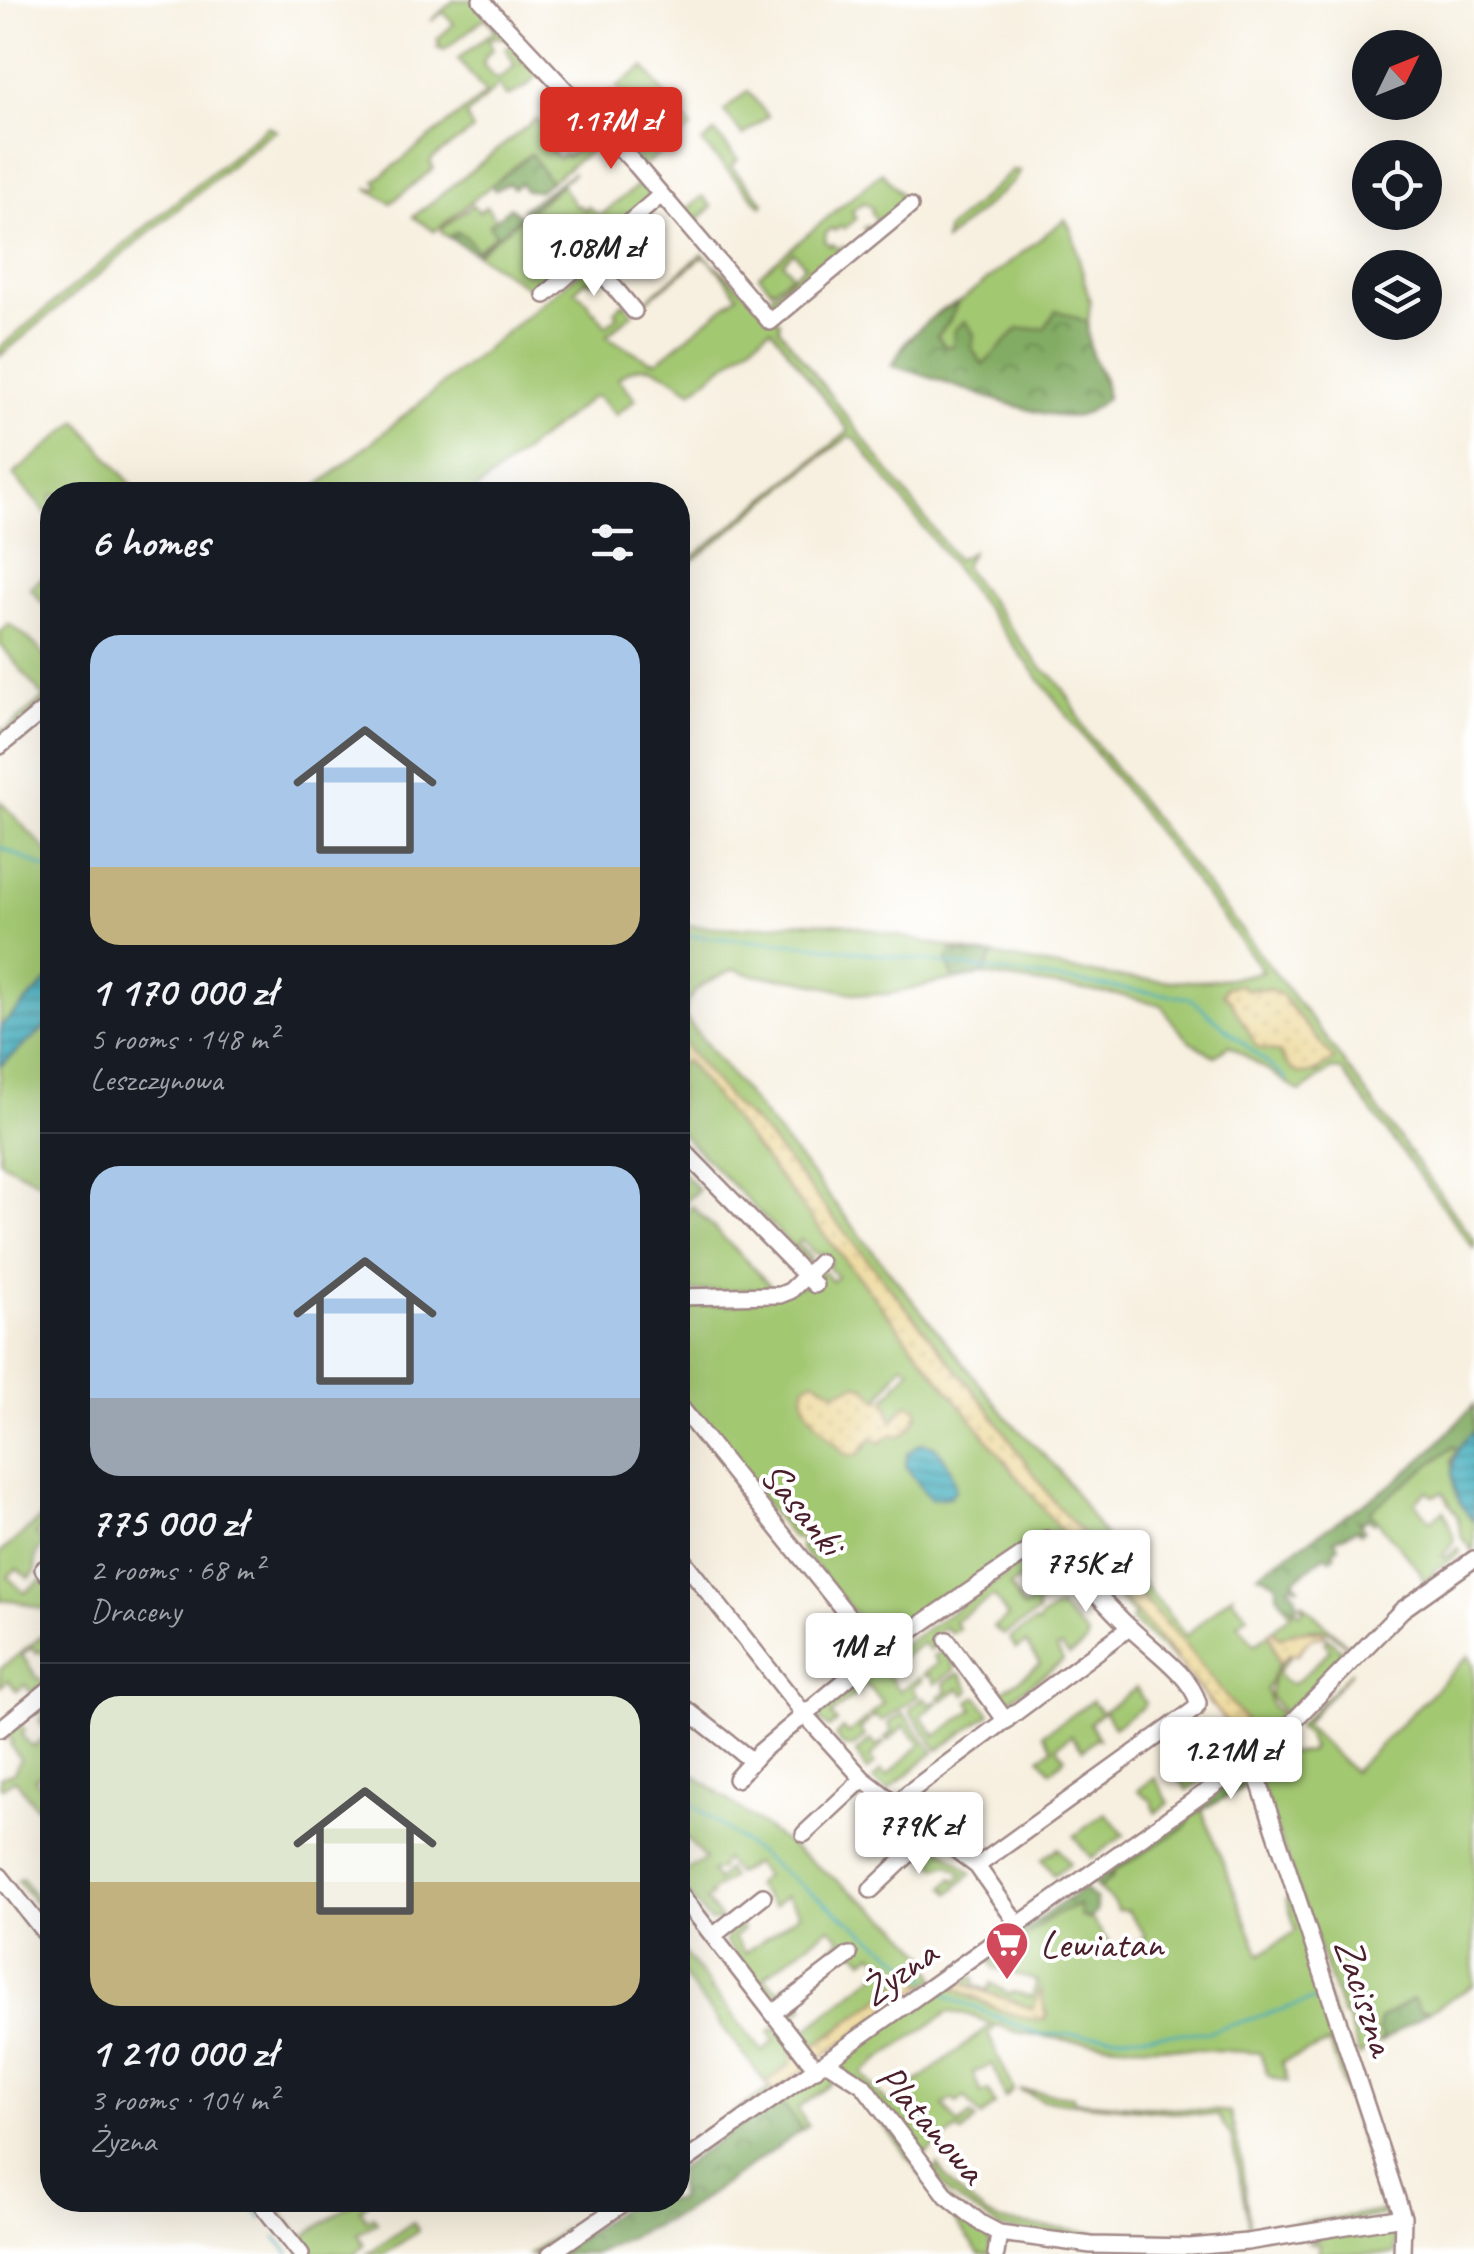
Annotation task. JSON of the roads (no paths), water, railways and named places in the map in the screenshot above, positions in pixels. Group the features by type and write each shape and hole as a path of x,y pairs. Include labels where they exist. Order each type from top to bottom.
{"street":[{"path":"490,3 770,322 910,206"},
{"path":"612,140 652,109"},
{"path":"545,294 662,195"},
{"path":"589,257 634,312"},
{"path":"0,746 40,713"},
{"path":"690,1157 810,1280"},
{"path":"690,1297 722,1300 780,1295 810,1280 820,1262"},
{"name":"Sasanki","path":"690,1418 798,1543 878,1654"},
{"path":"736,1779 751,1760 878,1654 1046,1539 1198,1698 1195,1709 976,1866"},
{"name":"Żyzna","path":"690,2158 1269,1746 1402,1610 1474,1560"},
{"path":"690,1569 805,1715 863,1778 976,1866 1019,1926"},
{"path":"896,1806 1006,1721 1135,1633"},
{"path":"947,1640 1006,1721"},
{"path":"0,1728 40,1696"},
{"path":"690,1712 751,1760"},
{"name":"Zaciszna","path":"1248,1762 1259,1782 1320,1960 1403,2217 1402,2254"},
{"path":"804,1834 863,1778"},
{"path":"871,1890 932,1832"},
{"path":"0,1876 40,1927"},
{"path":"713,1936 763,1896"},
{"name":"Platanowa","path":"690,1906 773,2013 822,2066 863,2085 947,2196 999,2234 1091,2244 1246,2248 1403,2217"},
{"path":"773,2013 849,1955"},
{"path":"268,2212 301,2254"},
{"path":"550,2254 611,2212"},
{"path":"996,2254 999,2234"}],"water":[{"path":"40,989 40,1032 0,1066 0,1027"},
{"path":"1474,1432 1474,1521 1459,1499 1453,1475 1457,1452"},
{"path":"921,1443 934,1446 949,1467 955,1491 949,1497 930,1499 906,1467 907,1454"}],"waterway":[{"path":"0,847 40,865"},
{"path":"690,936 811,945 1190,998 1287,1080"},
{"path":"690,1803 928,1979"},
{"path":"0,1891 40,1942"},
{"path":"1339,1992 1349,1988"},
{"path":"941,1990 951,1998 1038,2034 1122,2036 1208,2032 1323,1997"},
{"path":"256,2212 262,2219"},
{"path":"276,2237 290,2254"}],"place":[{"name":"Lewiatan","path":"1007,1981"}]}
